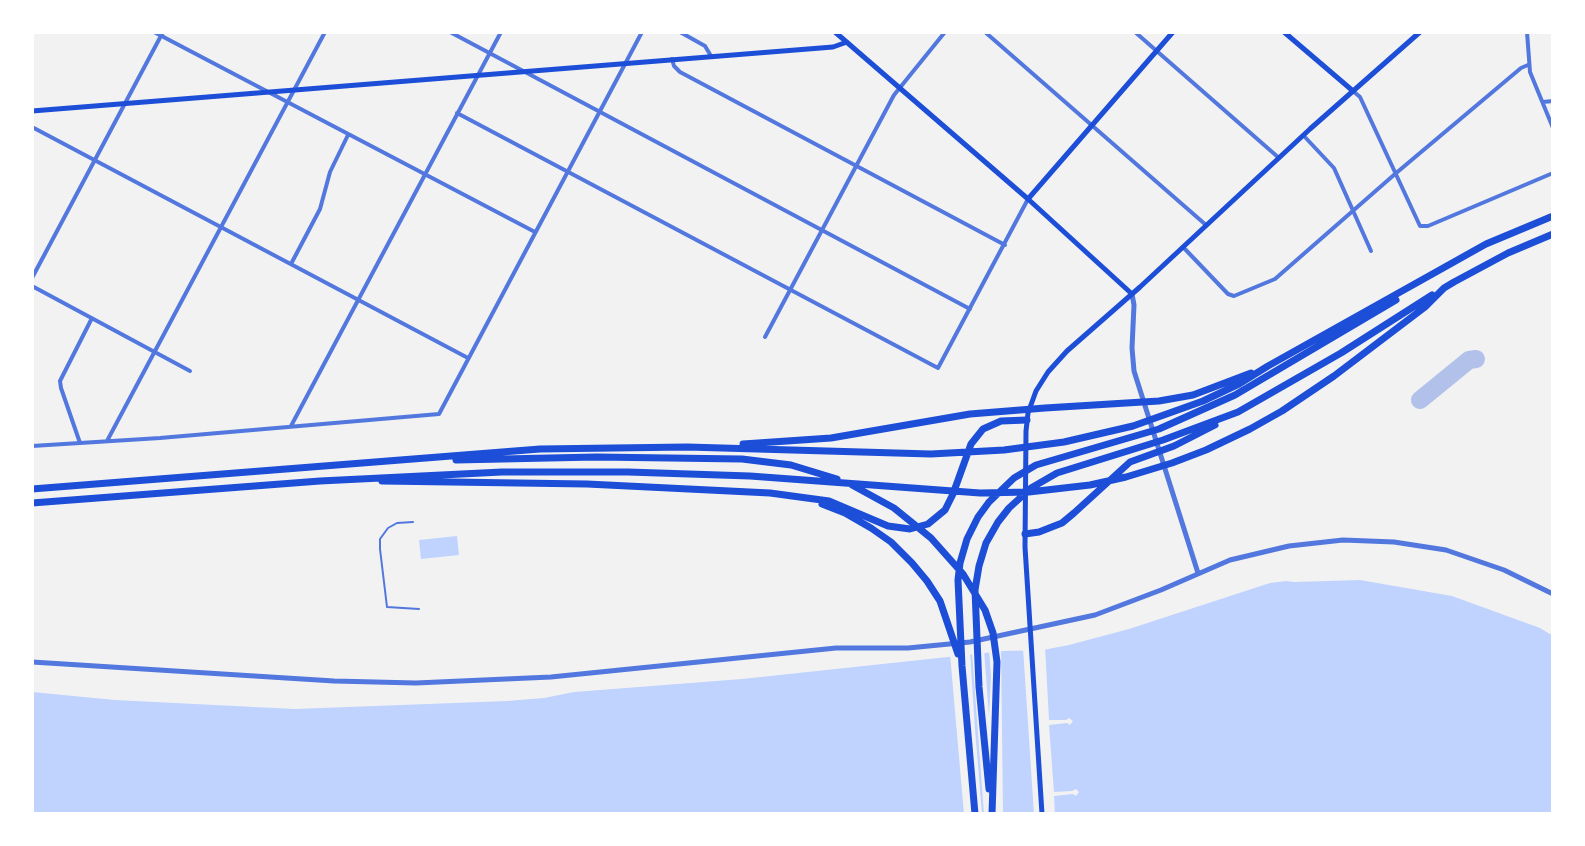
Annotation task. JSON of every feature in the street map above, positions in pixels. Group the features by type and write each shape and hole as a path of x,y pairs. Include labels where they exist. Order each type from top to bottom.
{"highway":[{"path":"32,489 540,449 687,447 882,453 980,452 1064,442 1143,423 1203,401 1239,384 1486,244 1553,216"},
{"path":"1025,534 1062,523 1130,462 1174,446 1238,412 1497,258 1553,234"},
{"path":"975,814 962,666 956,635 958,586 963,551 978,517 997,493 1036,465 1159,429 1235,395 1413,290 1441,270"},
{"path":"32,503 320,481 551,472 770,477 956,492 1005,493 1090,485 1183,459 1228,440 1282,411 1425,307 1444,288"},
{"path":"687,447 821,439 956,416 1159,401 1193,395 1268,366"},
{"path":"992,814 980,699 975,590 980,560 992,532 1026,491 1052,476 1238,412"},
{"path":"320,481 587,484 709,489 829,501 888,526 913,529 932,522 945,510 974,439 983,429 1005,420 1027,420"},
{"path":"378,461 596,457 755,460 824,474 863,490 903,515 931,538 956,565 979,599 991,627 997,662 992,814"},
{"path":"781,495 834,508 891,542 934,591 956,635"}],"main road":[{"path":"835,32 1028,199 1132,294"},
{"path":"1028,199 1173,32"},
{"path":"1284,32 1353,91"},
{"path":"1042,814 1025,534 1026,431 1029,409 1036,391 1067,351 1420,32"},
{"path":"32,111 836,47 847,42"}],"street":[{"path":"154,32 535,232"},
{"path":"107,441 325,32"},
{"path":"450,32 970,309"},
{"path":"291,426 501,32"},
{"path":"32,446 439,414 642,32"},
{"path":"680,32 703,44 711,56"},
{"path":"765,337 899,88 945,32"},
{"path":"985,32 1206,225"},
{"path":"1135,32 1279,158"},
{"path":"1527,32 1528,65 1553,128"},
{"path":"32,278 162,34"},
{"path":"672,59 680,72 1005,245"},
{"path":"1183,247 1228,294 1234,296 1279,276 1352,210 1528,65"},
{"path":"1353,91 1360,97 1418,224 1426,227 1553,173"},
{"path":"1543,102 1553,101"},
{"path":"457,113 938,368 1028,199"},
{"path":"32,127 468,358"},
{"path":"291,264 320,209 330,172 348,135"},
{"path":"1303,135 1334,168 1371,251"},
{"path":"32,286 190,371"},
{"path":"1132,294 1134,371 1198,573"},
{"path":"80,443 60,381 92,318"},
{"path":"32,662 360,683 551,677 836,648 908,648 970,642 1095,615 1230,560 1289,546 1343,540 1431,547 1470,557 1512,573 1553,594"}],"lane":[{"path":"413,522 397,523 388,528 382,535 380,549 387,607 419,609"}],"water":[{"path":"457,536 459,555 421,559 419,540"},
{"path":"1360,580 1452,596 1540,628 1553,636 1553,814 32,814 32,692 115,700 295,709 544,698 574,692 742,679 1004,651 1043,650 1129,629 1270,583"}],"pier":[{"path":"1045,646 1049,720 1069,718 1073,721 1070,725 1049,725 1054,792 1076,789 1079,792 1076,796 1054,796 1055,814 1034,814 1023,648"},
{"path":"1001,648 1003,814 984,814 972,652 984,650 989,716 989,649"},
{"path":"970,652 982,814 964,814 950,654"}],"taxiway":[{"path":"1420,400 1469,360 1476,359"}]}
